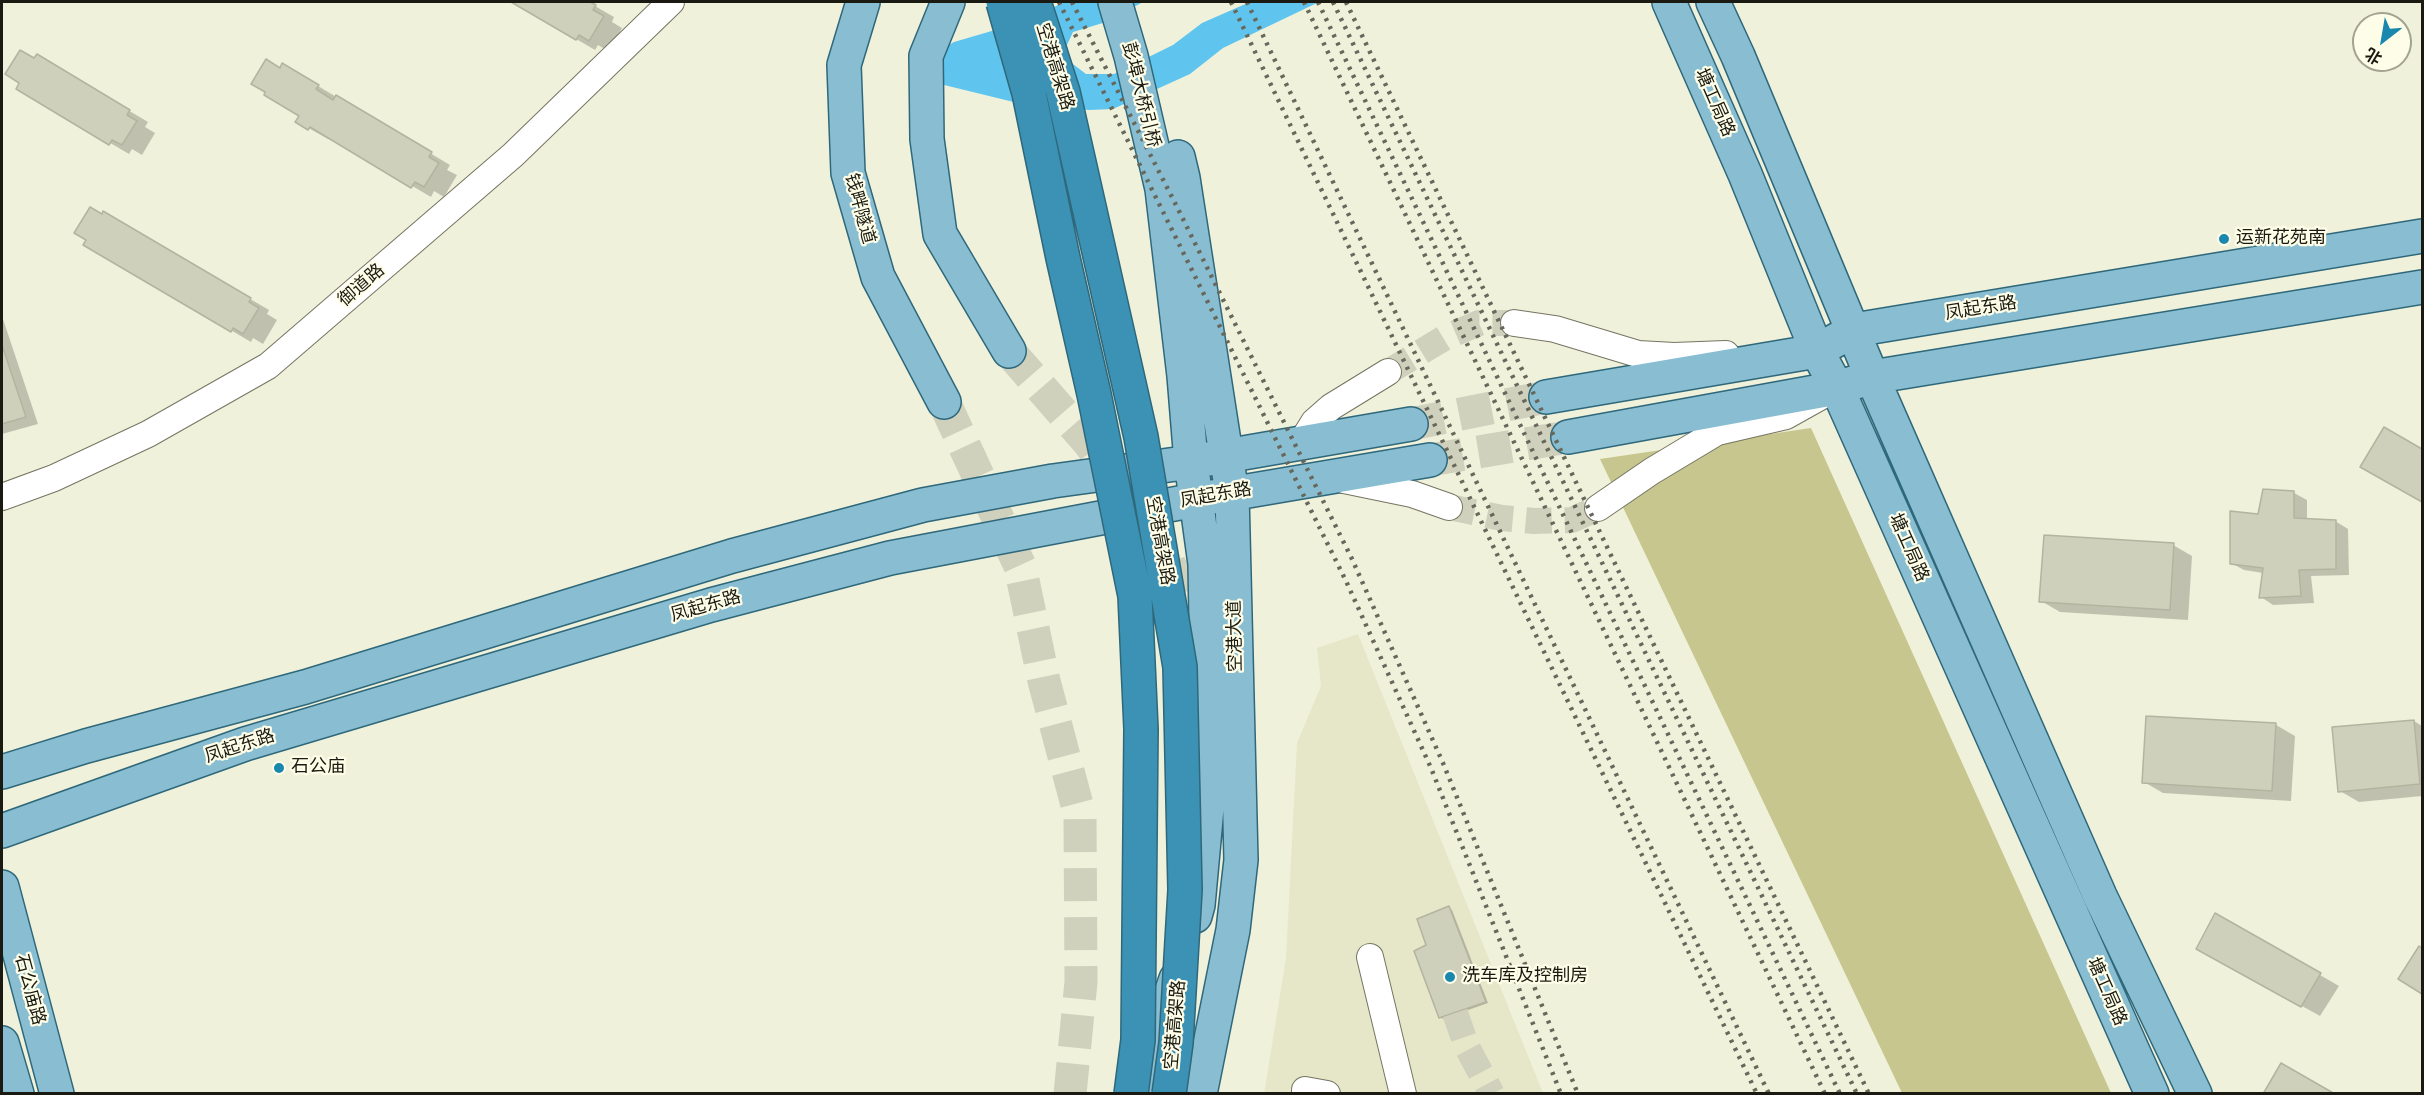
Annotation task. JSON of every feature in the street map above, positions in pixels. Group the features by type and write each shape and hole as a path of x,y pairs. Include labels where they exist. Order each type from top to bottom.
{"highway":[{"name":"空港高架路","path":"1003,2 1029,93 1135,596 1141,729 1138,1040 1133,1094"},
{"name":"空港高架路","path":"1034,2 1063,92 1141,437 1180,667 1185,890 1176,1043 1169,1094"}],"main road":[{"name":"钱畔隧道","path":"863,2 844,64 848,173 878,277 944,402"},
{"path":"948,2 926,56 927,139 940,234 1009,351"},
{"name":"彭埠大桥引桥","path":"1115,2 1173,183"},
{"path":"1139,2 1173,183"},
{"name":"塘工局路","path":"1668,2 1745,174 1817,351 1837,388 2152,1094"},
{"name":"塘工局路","path":"1713,2 1872,377 2100,896 2194,1094"},
{"name":"空港大道","path":"1133,1094 1185,952 1198,906 1209,786 1204,564 1195,500 1184,376 1173,183"},
{"name":"空港大道","path":"1173,183 1232,493 1241,860 1233,930 1200,1094"},
{"name":"凤起东路","path":"1546,397 1817,351 1854,330 2422,236"},
{"path":"1568,437 1837,388 1872,377 2422,288"},
{"name":"凤起东路","path":"2,771 305,687 732,555 923,505 1053,481 1191,462 1411,424"},
{"name":"凤起东路","path":"2,831 245,744 711,605 890,558 1232,493 1430,460"},
{"name":"石公庙路","path":"2,887 57,1094"},
{"path":"2,1043 10,1084"}],"street":[{"name":"御道路","path":"2,497 54,477 148,434 268,366 513,155 671,2"},
{"path":"1514,323 1555,329 1638,354 1674,356 1817,351"},
{"path":"1301,443 1314,422 1331,406 1388,372"},
{"path":"1598,508 1652,471 1717,432 1786,416 1837,388"},
{"path":"1323,477 1362,482 1412,494 1449,507"},
{"path":"1370,957 1403,1094"},
{"path":"1305,1094 1305,1090 1327,1094"}],"shaded area":[{"path":"1358,634 1543,1093 1264,1094 1286,958 1297,743 1321,686 1317,648"}],"green space":[{"path":"1811,428 2111,1093 1902,1093 1600,459"}],"water":[{"path":"1065,2 1143,2 1106,22 1073,32 1067,45 1069,61 1086,74 1114,74 1173,45 1202,23 1250,2 1319,2 1223,48 1190,74 1113,109 1089,110 1026,105 944,85 937,51 954,42 1019,23"}],"building":[{"path":"511,2 590,2 596,5 593,10 604,16 589,41 579,35 576,40"},
{"path":"20,50 34,58 37,54 130,110 127,115 137,121 122,145 112,140 109,145 16,89 19,83 5,74"},
{"path":"266,59 280,68 282,63 319,85 316,89 333,100 336,95 432,152 429,157 439,163 424,187 415,182 411,188 310,127 308,130 295,122 299,116 264,95 265,92 251,84"},
{"path":"90,207 102,214 103,211 251,298 249,302 259,308 243,334 233,328 231,332 83,245 86,240 74,233"},
{"path":"2,345 26,417 2,424"},
{"path":"2384,427 2422,449 2422,502 2360,467"},
{"path":"2263,489 2294,491 2294,518 2336,520 2336,569 2299,570 2301,596 2259,598 2263,568 2230,564 2230,511 2258,514"},
{"path":"2044,535 2174,543 2170,610 2039,602"},
{"path":"2146,716 2276,723 2272,791 2142,783"},
{"path":"2414,720 2420,784 2338,792 2332,727"},
{"name":"洗车库及控制房","path":"1449,906 1486,1002 1439,1018 1414,951 1426,945 1417,919"},
{"path":"2215,913 2321,973 2301,1007 2196,949"},
{"path":"2419,946 2422,948 2422,994 2398,979"},
{"path":"2281,1063 2335,1094 2263,1094"}],"tunnel":[{"path":"1388,372 1444,338 1479,323 1514,323"},
{"path":"1009,351 1090,444 1112,477"},
{"path":"1411,424 1546,397"},
{"path":"944,402 1020,566 1044,681 1080,816 1081,982 1070,1094"},
{"path":"1430,460 1568,437"},
{"path":"1449,507 1502,518 1534,521 1572,520 1598,508"},
{"path":"1169,563 1206,654"},
{"path":"1455,1013 1467,1047 1492,1094"}],"railway":[{"path":"1059,2 1346,581 1431,768 1561,1094"},
{"path":"1072,2 1352,559 1443,763 1578,1094"},
{"path":"1231,2 1757,1094"},
{"path":"1247,2 1769,1094"},
{"path":"1304,2 1825,1094"},
{"path":"1318,2 1840,1094"},
{"path":"1333,2 1857,1094"},
{"path":"1346,2 1869,1094"}],"place":[{"name":"运新花苑南","path":"2224,239"},
{"name":"石公庙","path":"279,768"},
{"name":"洗车库及控制房","path":"1450,977"}]}
